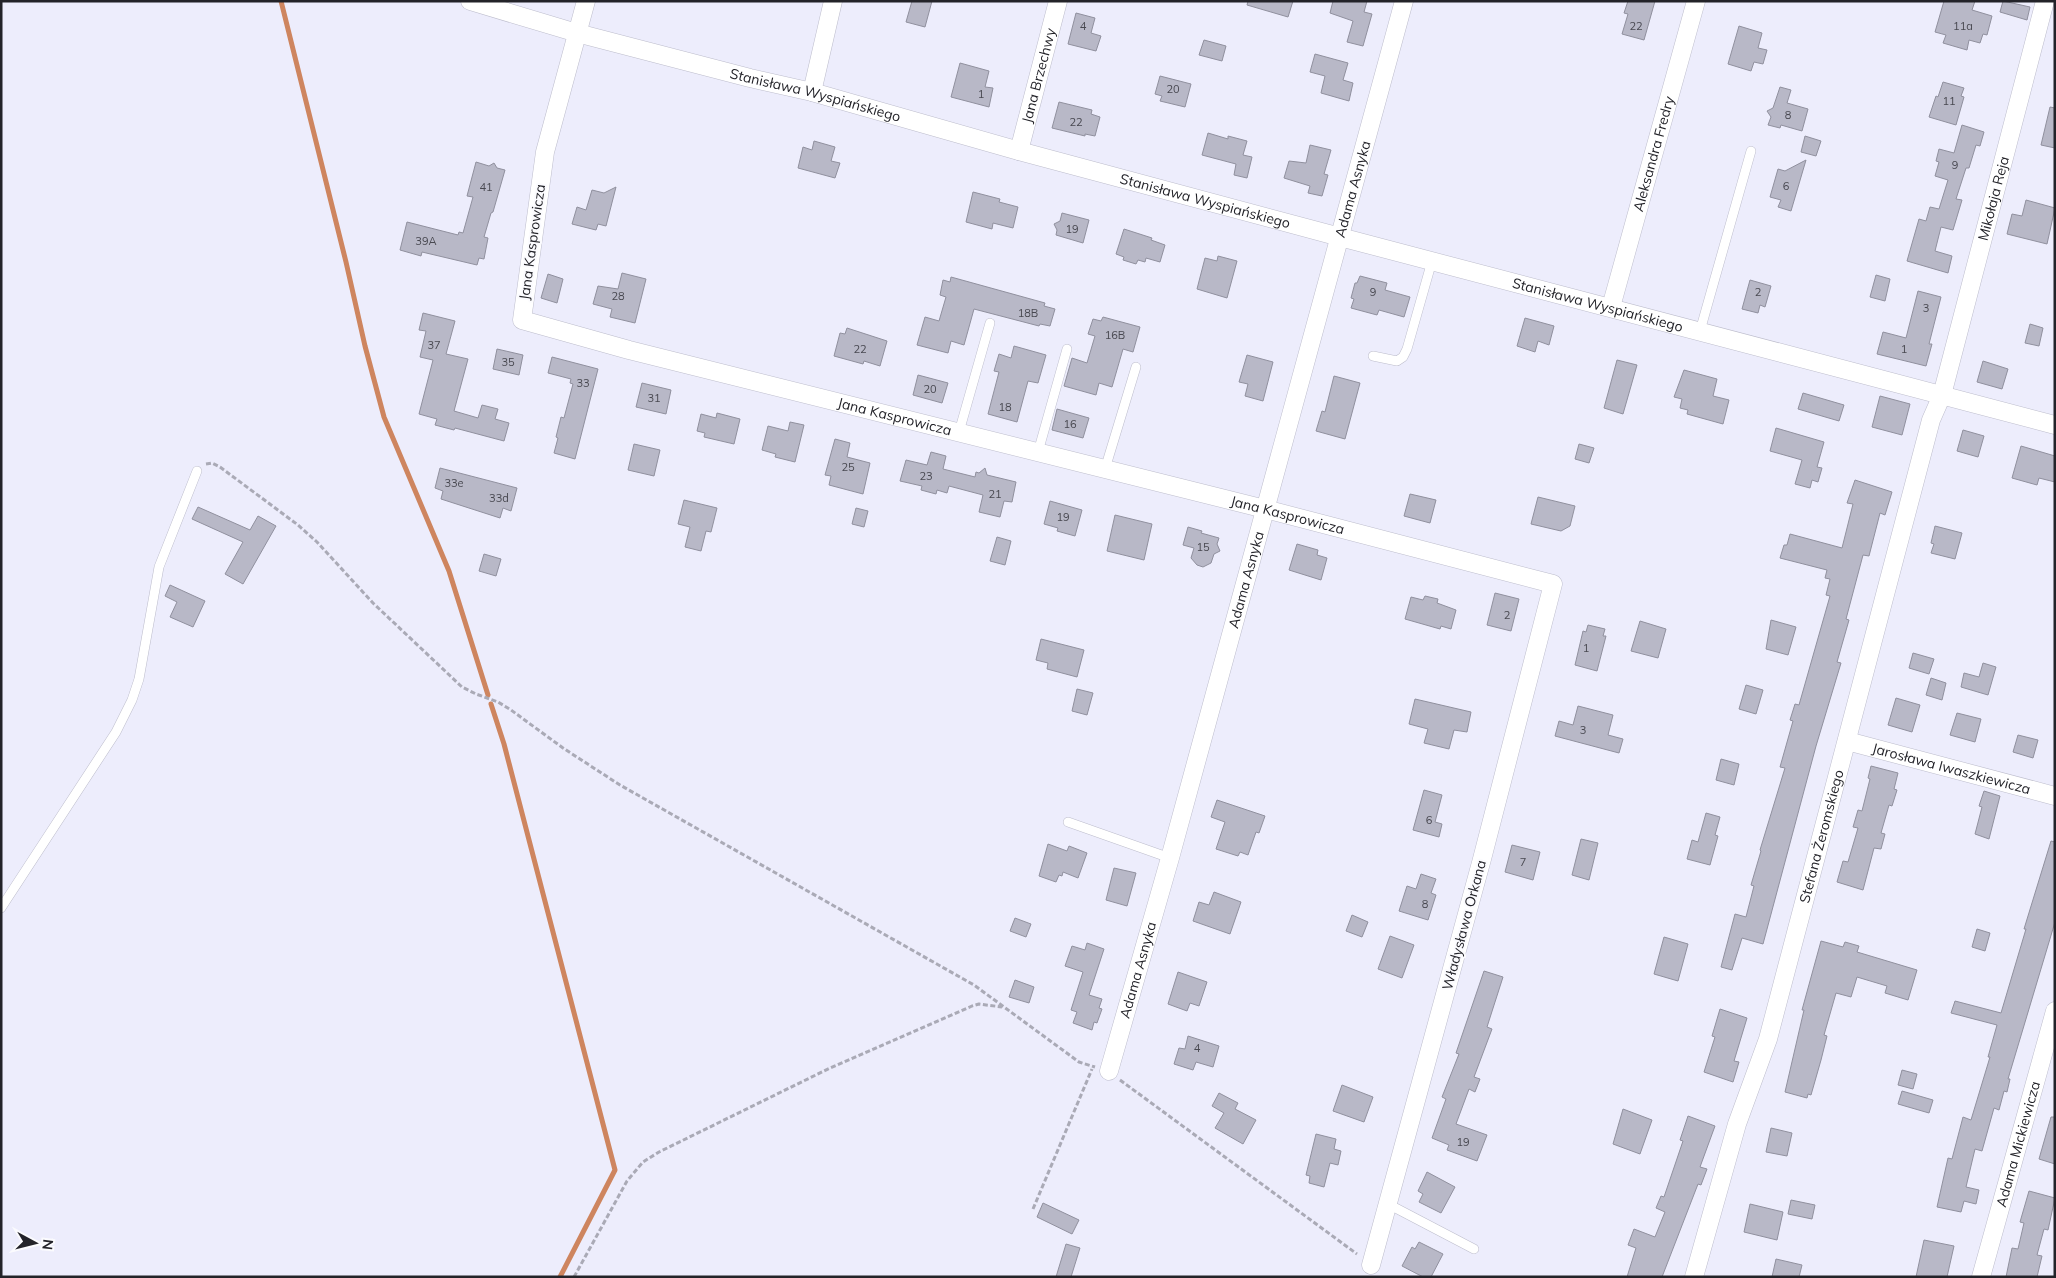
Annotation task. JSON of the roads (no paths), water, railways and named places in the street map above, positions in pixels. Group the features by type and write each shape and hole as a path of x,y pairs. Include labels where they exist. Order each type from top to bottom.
{"street":[{"name":"Stanisława Wyspiańskiego","path":"470,1 577,33 750,78 812,92 1340,237 2055,425"},
{"path":"577,33 586,1"},
{"path":"812,92 833,1"},
{"name":"Jana Brzechwy","path":"1019,150 1058,1"},
{"name":"Adama Asnyka","path":"1101,1069 1170,858 1404,1"},
{"name":"Aleksandra Fredry","path":"1610,307 1696,1"},
{"name":"Mikołaja Reja","path":"1942,395 2045,1"},
{"name":"Jana Kasprowicza","path":"577,33 545,152 522,320 629,350 1265,509 1553,584"},
{"name":"Stefana Żeromskiego","path":"1694,1277 1737,1124 1768,1039 1931,420 1942,395"},
{"name":"Władysława Orkana","path":"1371,1265 1553,584"},
{"name":"Jarosława Iwaszkiewicza","path":"1847,741 2055,796"},
{"name":"Adama Mickiewicza","path":"1981,1277 2055,1011"}],"lane":[{"path":"1700,331 1750,151"},
{"path":"1373,356 1397,361 1403,357 1408,349 1432,261"},
{"path":"959,432 990,323"},
{"path":"1038,452 1067,349"},
{"path":"1106,469 1136,367"},
{"path":"1,908 111,740 132,700 139,679 159,567 197,471"},
{"path":"1068,822 1170,858"},
{"path":"1388,1204 1474,1249"}],"waterway":[{"path":"281,1 384,417 449,571 488,695"},
{"path":"491,704 504,744 615,1170 560,1277"}]}
